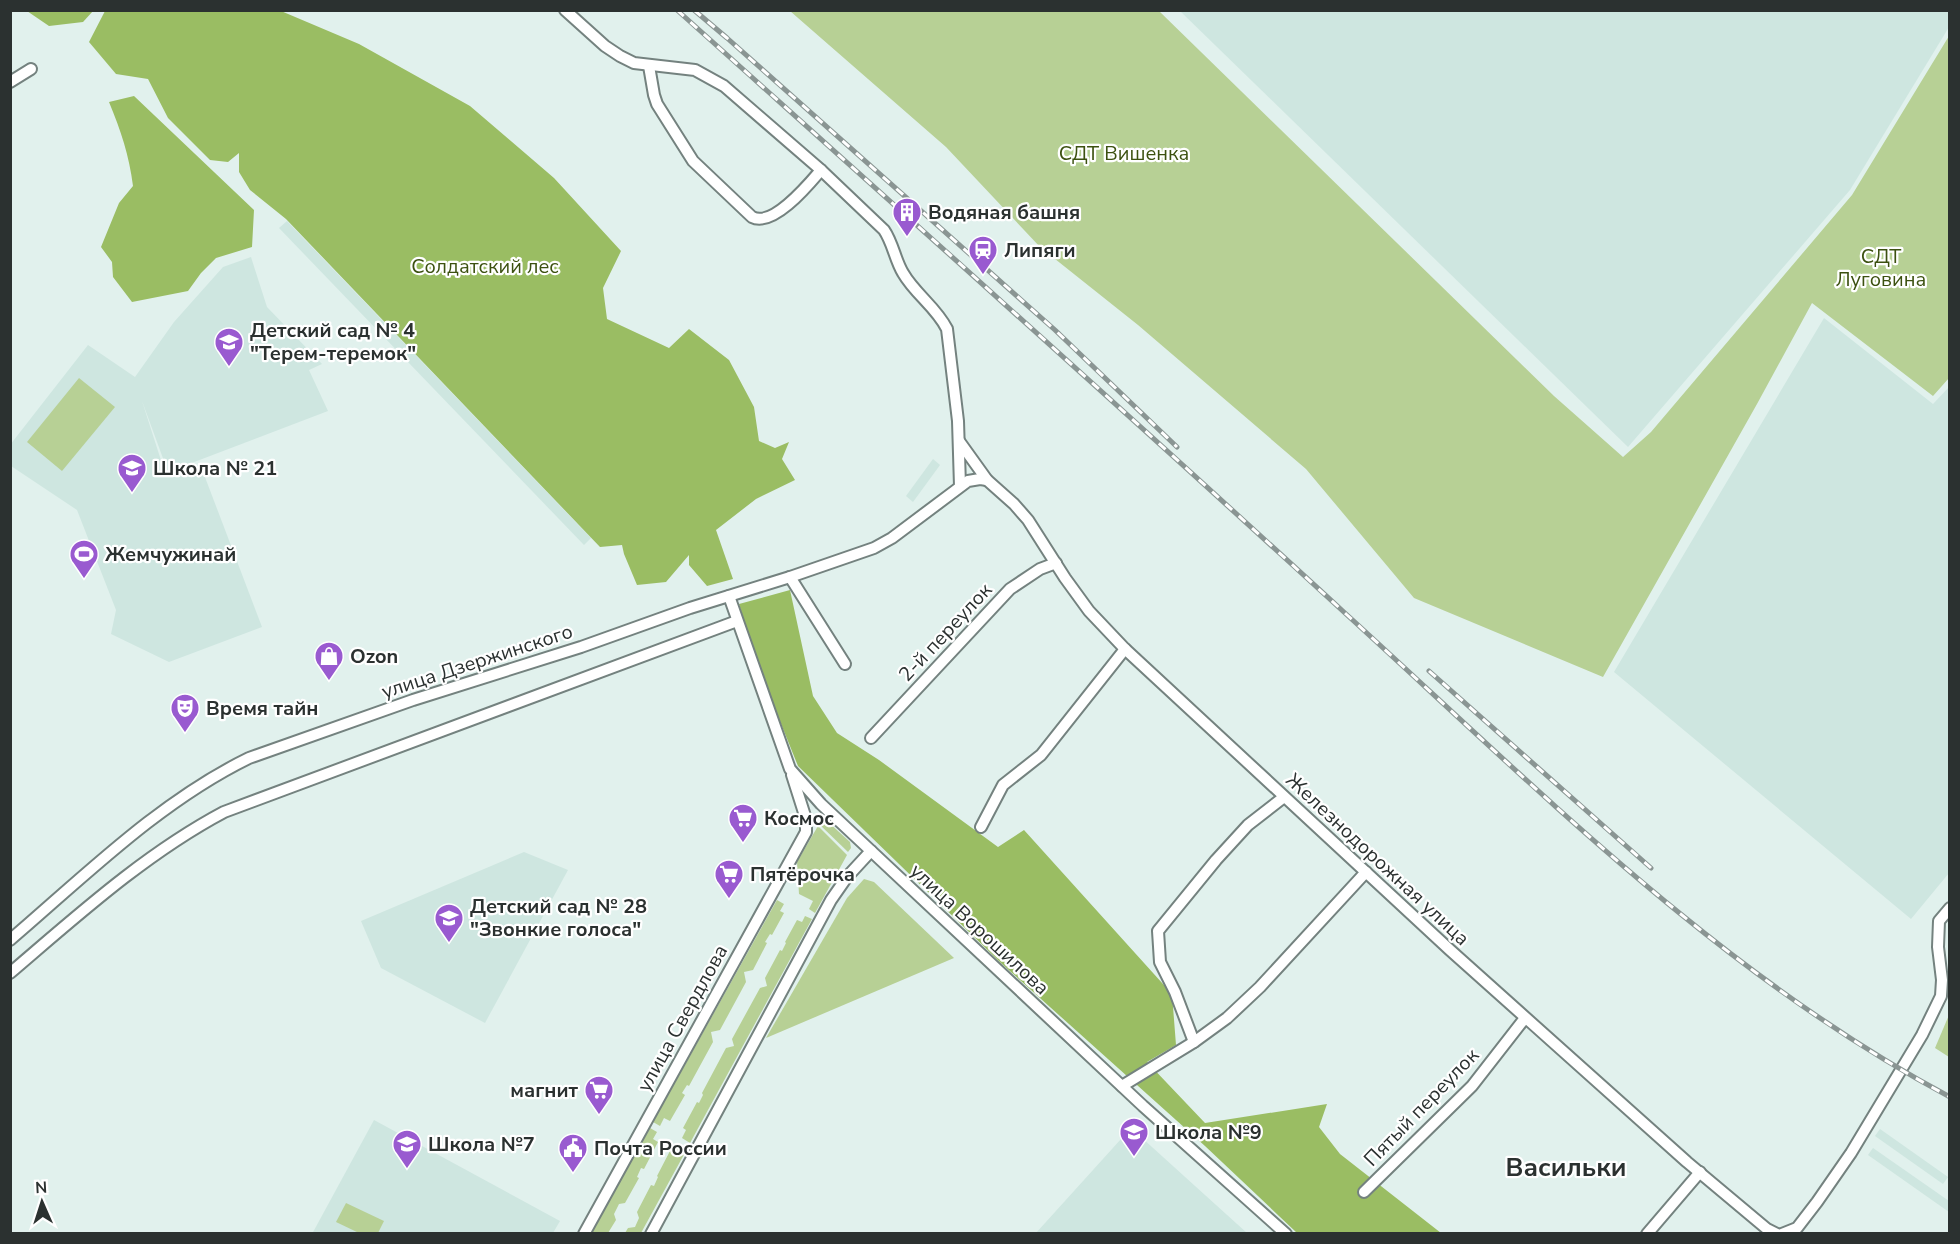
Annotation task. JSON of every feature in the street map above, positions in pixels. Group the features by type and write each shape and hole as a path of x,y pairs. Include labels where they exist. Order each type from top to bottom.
{"street":[{"path":"565,10 620,56 633,63 695,70 724,86 821,170 884,230 902,271 941,318 947,329 959,441 960,486"},
{"path":"649,66 657,104 693,161 752,217 761,219 772,216 800,194 821,170"},
{"path":"10,82 31,69"},
{"name":"Железнодорожная улица","path":"959,441 987,480 1028,520 1089,611 1125,649 1525,1018 1700,1172 1767,1229 1777,1233"},
{"name":"улица Дзержинского","path":"10,940 153,817 225,770 249,758 413,700 580,647 874,548 892,538 960,486 974,479 987,480"},
{"name":"2-й переулок","path":"871,738 1010,589 1040,569 1056,563"},
{"path":"790,577 845,664"},
{"name":"улица Ворошилова","path":"729,596 790,769 820,804 1122,1086 1286,1233"},
{"path":"10,973 121,880 188,832 224,812 737,621"},
{"path":"981,827 1003,785 1041,755 1125,649"},
{"name":"улица Свердлова","path":"584,1233 806,832 806,819 790,769"},
{"path":"1194,1042 1175,992 1160,962 1158,930 1248,825 1284,797"},
{"path":"651,1233 831,900 852,871 871,851"},
{"path":"1122,1086 1194,1042 1227,1018 1260,987 1366,872"},
{"path":"1782,1233 1797,1228 1817,1202 1851,1153 1922,1035 1941,996 1939,921 1950,908"},
{"name":"Пятый переулок","path":"1364,1192 1472,1086 1525,1018"},
{"path":"1647,1233 1700,1172"}],"shaded area":[{"path":"1949,10 1949,27 1850,190 1628,447 1180,11"},
{"path":"287,221 591,538 584,545 279,228"},
{"name":"Школа № 21","path":"251,257 267,307 322,364 309,370 328,411 168,472 142,401 166,476 200,464 262,627 169,662 111,634 116,610 77,510 11,466 10,445 88,345 135,377 174,322 223,267"},
{"path":"1824,318 1933,404 1949,387 1949,873 1911,919 1614,672"},
{"path":"933,459 940,465 913,502 906,496"},
{"name":"Детский сад № 28 \"Звонкие голоса\"","path":"524,852 568,870 485,1023 381,968 361,921"},
{"name":"Школа №7","path":"374,1120 560,1221 553,1233 312,1234"},
{"name":"Школа №9","path":"1131,1128 1195,1186 1247,1233 1036,1233"},
{"path":"1880,1129 1948,1177 1943,1184 1875,1136"},
{"path":"1873,1148 1949,1201 1949,1212 1868,1155"}],"green space":[{"path":"93,10 83,22 49,26 27,11"},
{"name":"Солдатский лес","path":"105,11 281,11 359,44 470,106 554,178 621,251 603,288 607,319 669,348 689,329 729,360 754,407 759,441 775,448 789,442 782,459 795,480 756,499 716,530 733,579 707,586 689,565 689,555 666,582 637,585 622,545 600,547 286,219 250,190 239,172 239,153 228,162 210,160 168,118 148,79 116,74 89,42"},
{"name":"СДТ Вишенка","path":"790,11 1159,11 1554,396 1623,457 1651,432 1852,195 1949,36 1949,378 1933,396 1812,303 1603,677 1414,598 1306,469 1138,325 1040,247 946,147"},
{"path":"134,96 254,210 252,247 216,258 188,291 132,302 113,277 112,262 101,247 119,203 133,186 124,143 109,102"},
{"path":"79,378 115,407 62,471 27,442"},
{"path":"790,590 813,696 837,733 879,760 998,847 1024,830 1172,994 1176,1045 1147,1062 1205,1123 1327,1104 1319,1127 1340,1154 1441,1233 1297,1233 1205,1146 1002,964 798,766 759,669 739,604"},
{"path":"821,821 827,821 850,842 851,848 848,852 819,824"},
{"path":"818,826 847,855 815,913 809,909 813,901 799,894 797,862"},
{"path":"864,879 874,882 954,958 766,1038 847,898"},
{"path":"777,900 784,904 780,911 784,913 772,935 770,934 765,942 767,943 753,970 744,972 746,982 720,1030 711,1032 713,1042 689,1086 687,1085 682,1093 685,1095 670,1121 664,1118 660,1126 653,1122"},
{"path":"805,916 812,919 690,1143 682,1138 686,1130 683,1128 697,1102 699,1103 726,1048 734,1046 732,1039 760,988 767,986 765,978 780,950 782,951 797,920 802,922"},
{"path":"1949,1015 1949,1057 1935,1048"},
{"path":"650,1128 657,1132 653,1139 658,1142 644,1169 641,1168 637,1177 639,1178 625,1203 619,1204 614,1214 616,1220 608,1233 591,1233"},
{"path":"678,1144 687,1149 641,1233 625,1233 628,1228 635,1227 639,1218 637,1212 651,1185 654,1186 671,1149 675,1151"},
{"path":"346,1203 384,1221 378,1233 359,1233 336,1222"}],"railway":[{"path":"677,10 1633,875 1708,936 1786,994 1866,1048 1950,1097"},
{"path":"694,10 1055,330 1177,447"},
{"path":"1429,671 1651,868"}],"place":[{"name":"Водяная башня","path":"907,238"},
{"name":"Липяги","path":"983,276"},
{"name":"Детский сад № 4 \"Терем-теремок\"","path":"229,368"},
{"name":"Школа № 21","path":"132,494"},
{"name":"Жемчужинай","path":"84,580"},
{"name":"Ozon","path":"329,682"},
{"name":"Время тайн","path":"185,734"},
{"name":"Космос","path":"743,844"},
{"name":"Пятёрочка","path":"729,900"},
{"name":"Детский сад № 28 \"Звонкие голоса\"","path":"449,944"},
{"name":"магнит","path":"599,1116"},
{"name":"Школа №9","path":"1134,1158"},
{"name":"Школа №7","path":"407,1170"},
{"name":"Почта России","path":"573,1174"}],"district":[{"name":"Васильки","path":"1566,1167"}],"park label":[{"name":"СДТ Луговина","path":"1881,268"}]}
